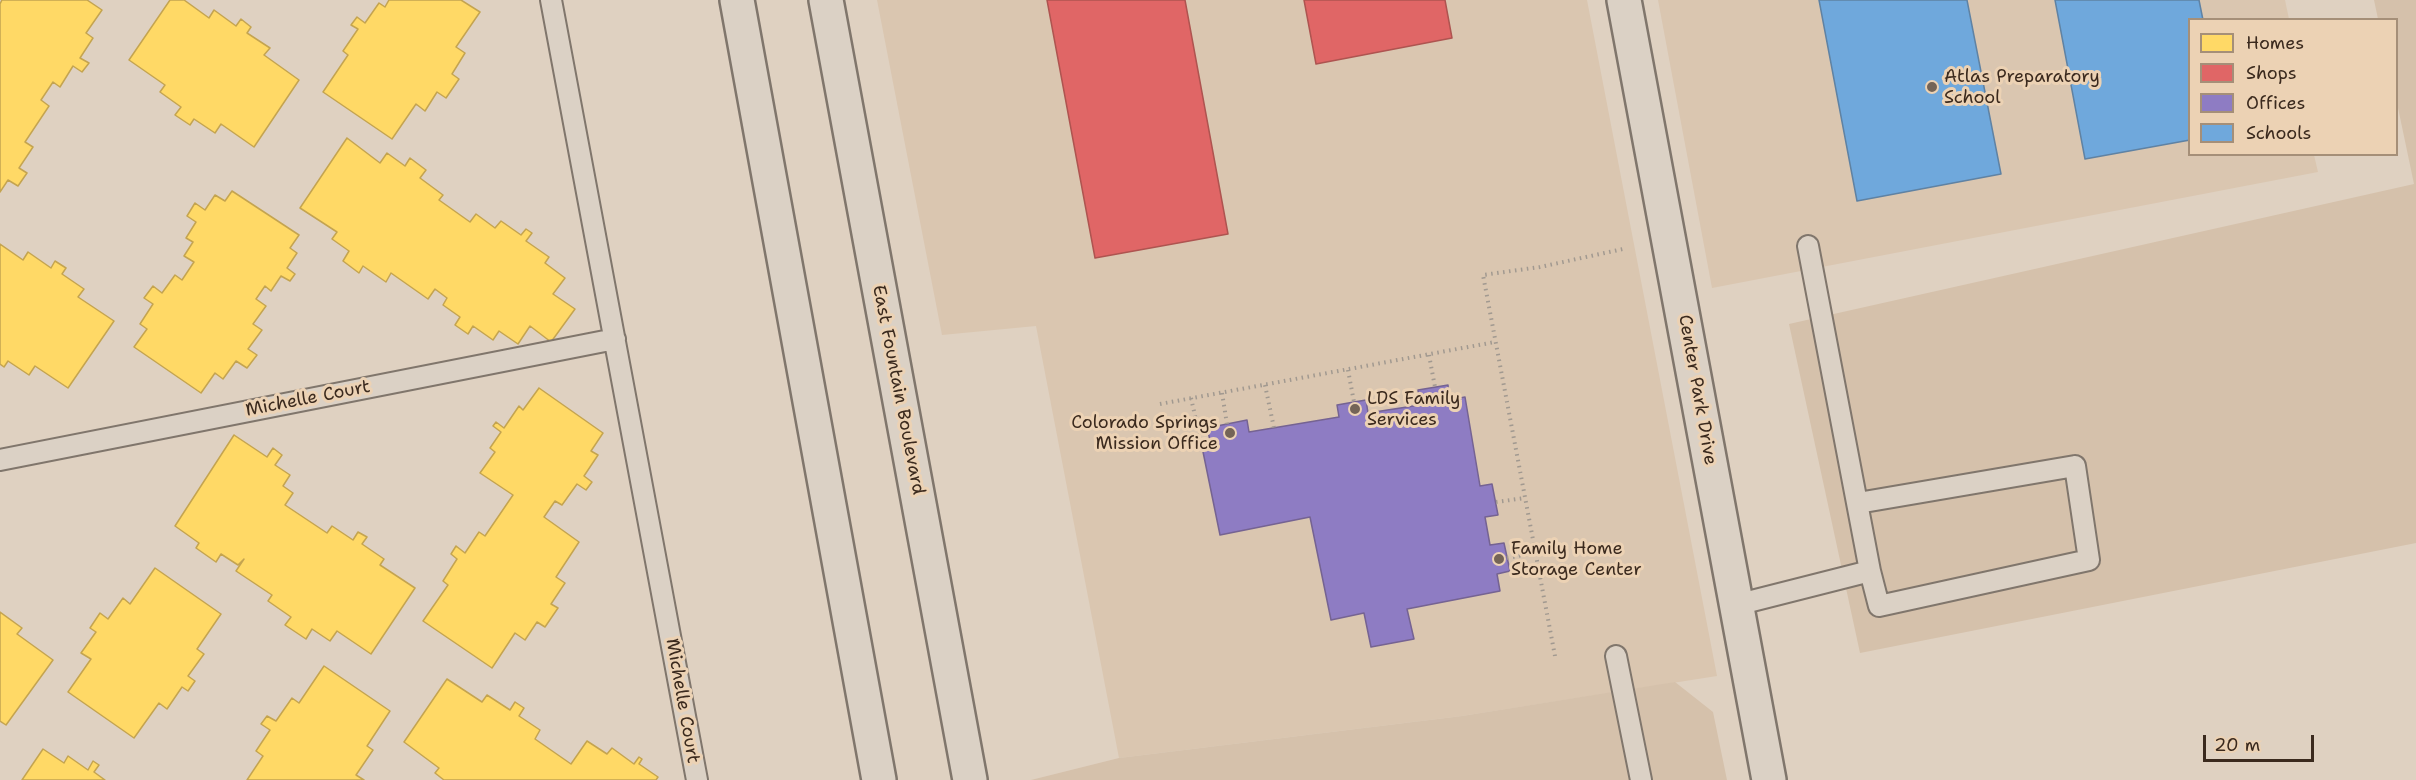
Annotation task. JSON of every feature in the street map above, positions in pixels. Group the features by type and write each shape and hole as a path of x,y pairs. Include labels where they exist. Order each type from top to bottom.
{"main road":[{"path":"737,0 879,780"},
{"name":"East Fountain Boulevard","path":"826,0 970,780"},
{"name":"Center Park Drive","path":"1624,0 1769,780"}],"lane":[{"name":"Michelle Court","path":"551,0 697,780"},
{"path":"1808,246 1870,571 1879,606 2089,560 2075,466 1858,503"},
{"name":"Michelle Court","path":"0,460 615,339"},
{"path":"1736,605 1870,571"},
{"path":"1616,657 1641,780"}],"path":[{"path":"1555,656 1483,275 1540,267 1623,249"},
{"path":"1160,404 1496,342"},
{"path":"1429,355 1435,387"},
{"path":"1348,370 1354,402"},
{"path":"1265,385 1274,428"},
{"path":"1222,393 1227,424"},
{"path":"1191,398 1201,442"},
{"path":"1496,502 1525,498"},
{"path":"1507,558 1536,553"}],"shaded area":[{"path":"877,0 1587,0 1717,676 1462,716 1119,758 1036,326 942,335"},
{"name":"Atlas Preparatory School","path":"1658,0 2285,0 2289,18 2188,18 2188,156 2314,156 2318,172 1712,288"},
{"path":"2374,0 2416,0 2416,543 1860,653 1789,324 2414,184 2398,108 2398,18 2378,18"},
{"path":"1675,682 1713,712 1727,780 1031,780 1119,758 1462,716"}],"building: Homes":[{"path":"2,0 87,0 102,10 86,33 93,38 80,58 89,63 82,72 73,66 60,87 53,82 41,100 49,106 25,142 33,147 19,168 27,173 18,186 8,180 0,192 0,4"},
{"path":"170,0 184,0 209,18 214,10 236,26 241,19 251,27 247,33 270,48 264,55 299,80 254,147 221,124 215,133 194,119 190,125 175,115 181,107 160,92 165,85 129,60"},
{"path":"389,0 461,0 480,12 456,47 465,53 452,74 459,79 446,98 437,92 425,111 416,104 392,139 323,92 348,55 343,51 358,29 351,25 357,17 365,23 379,3 385,7"},
{"path":"347,138 380,163 387,153 405,166 410,158 426,170 420,178 443,195 439,200 470,222 476,214 495,228 501,221 521,235 526,229 532,233 526,241 549,257 545,263 565,278 553,294 575,309 551,342 530,326 518,344 499,331 493,340 473,326 468,334 455,325 460,317 443,305 447,298 435,289 428,299 391,273 386,282 363,266 359,273 343,261 349,251 332,239 337,232 300,208"},
{"path":"232,191 299,235 290,248 297,253 287,268 295,274 290,281 281,276 271,291 265,286 256,299 266,306 253,324 262,330 248,349 257,355 247,368 236,361 223,379 215,373 201,393 134,347 147,329 140,324 153,304 144,298 153,286 162,293 175,275 182,280 194,262 184,256 193,242 186,238 196,222 187,216 195,203 205,210 215,195 225,201"},
{"path":"0,244 23,260 28,252 51,268 55,261 66,268 62,274 84,289 78,297 114,321 68,388 35,366 29,375 8,361 4,367 0,364"},
{"path":"539,388 603,433 591,451 598,455 584,476 592,482 586,490 577,484 562,505 555,501 544,517 579,542 556,577 565,583 551,604 558,608 545,627 537,622 525,640 515,633 492,668 423,621 448,585 443,581 457,559 451,554 456,546 465,553 479,532 485,536 513,495 480,473 495,452 490,448 501,432 493,426 496,422 504,428 519,406 523,410"},
{"path":"234,435 267,457 273,448 282,455 275,465 290,475 283,486 293,493 285,505 327,533 332,526 353,540 358,532 367,537 362,544 384,559 380,565 415,588 371,654 337,631 330,641 312,629 306,639 285,625 291,617 268,601 272,595 236,571 244,559 238,565 221,554 216,562 196,548 199,543 175,526"},
{"path":"155,568 221,614 197,649 204,654 188,676 195,681 188,691 182,687 167,709 159,703 134,738 68,692 91,659 81,653 96,632 90,628 100,613 108,619 123,598 130,604"},
{"path":"0,612 22,628 17,634 53,660 6,725 0,721"},
{"path":"324,666 390,711 367,746 373,750 356,775 364,780 247,780 263,756 256,751 270,730 261,724 267,716 276,721 292,698 299,703"},
{"path":"447,679 482,702 487,695 510,710 515,702 524,708 519,716 540,730 535,739 571,764 587,741 607,754 612,748 634,764 639,757 642,759 639,764 658,777 656,780 444,780 435,773 439,768 404,742"},
{"path":"43,749 64,763 68,756 88,770 93,761 99,765 94,772 105,780 22,780"}],"building: Shops":[{"path":"1047,0 1185,0 1228,234 1095,258"},
{"path":"1304,0 1445,0 1452,38 1316,64"}],"building: Offices":[{"path":"1448,385 1449,400 1465,397 1480,486 1492,484 1498,515 1485,517 1490,545 1504,543 1510,571 1497,574 1500,591 1407,609 1414,639 1371,647 1364,613 1331,620 1310,517 1220,535 1201,442 1210,440 1207,428 1247,420 1249,432 1339,417 1337,405 1366,400 1368,413 1420,405 1418,390"}],"building: Schools":[{"path":"1819,0 1967,0 2001,174 1857,201"},
{"path":"2055,0 2199,0 2203,18 2188,18 2188,140 2085,159"}],"place":[{"name":"Atlas Preparatory School","path":"1932,87"},
{"name":"LDS Family Services","path":"1355,409"},
{"name":"Colorado Springs Mission Office","path":"1230,433"},
{"name":"Family Home Storage Center","path":"1499,559"}]}
